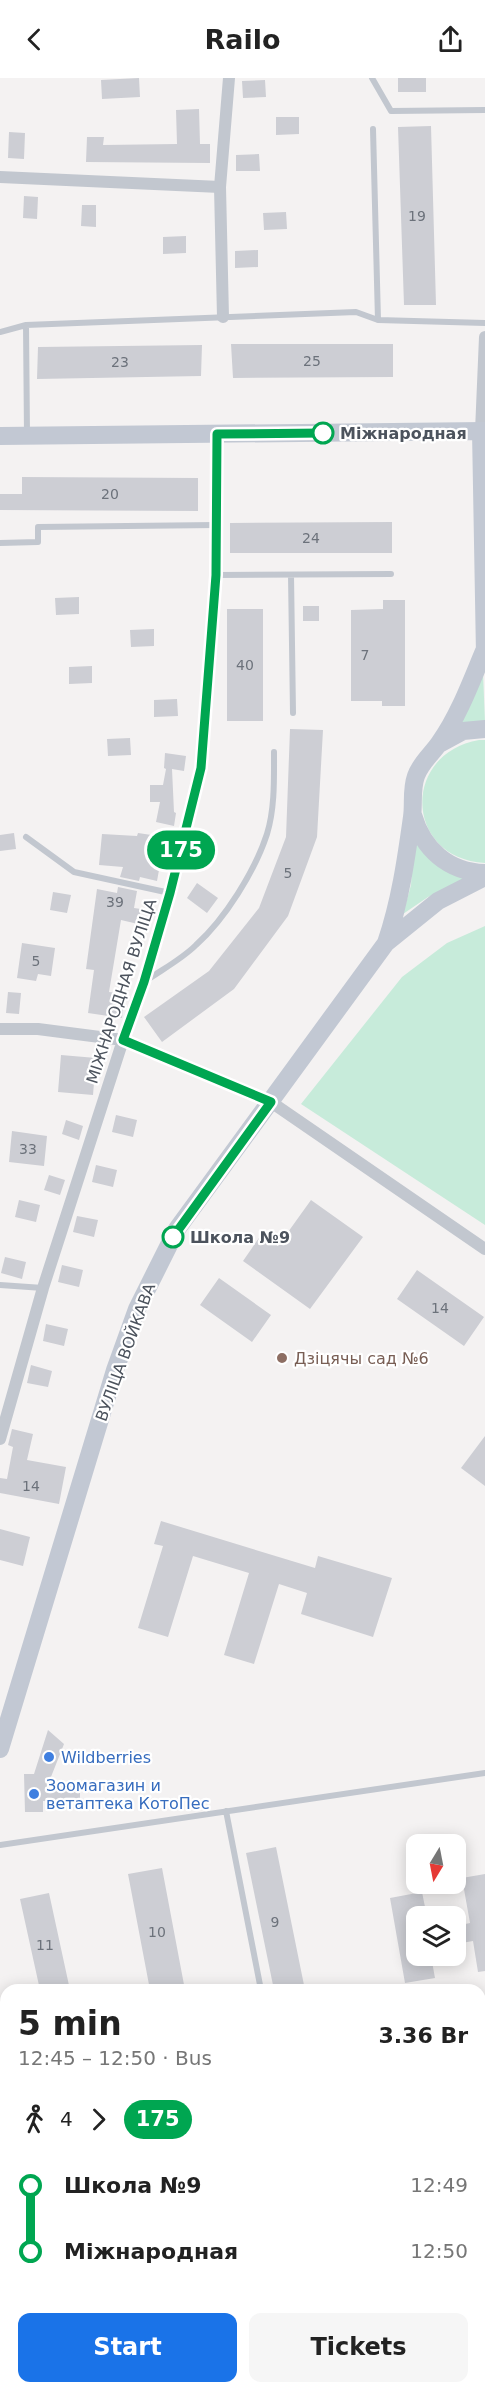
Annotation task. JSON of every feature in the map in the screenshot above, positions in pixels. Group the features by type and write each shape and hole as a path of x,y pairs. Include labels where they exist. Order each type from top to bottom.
{"main road":[{"path":"0,436 483,431"},
{"name":"ВУЛІЦА ВОЙКАВА","path":"386,943 397,911 416,775 426,758 439,744 465,697 484,653 483,431"},
{"name":"ВУЛІЦА ВОЙКАВА","path":"439,744 463,731 485,729"},
{"name":"ВУЛІЦА ВОЙКАВА","path":"412,813 417,830 427,846 440,859 456,868 485,875"},
{"name":"ВУЛІЦА ВОЙКАВА","path":"0,1749 115,1370 137,1309 177,1229 386,943 438,901 485,875"}],"street":[{"path":"223,317 220,187 229,78"},
{"path":"0,177 220,187"},
{"name":"ВУЛІЦА ВОЙКАВА","path":"483,431 485,337"},
{"name":"МІЖНАРОДНАЯ ВУЛІЦА","path":"0,1439 43,1288 144,982 170,893 201,768 216,575 217,434"},
{"path":"0,1029 38,1029 123,1040 271,1102 485,1249"}],"lane":[{"path":"372,78 391,111 485,110"},
{"path":"373,129 378,320"},
{"path":"0,332 26,325 356,312 378,320 485,323"},
{"path":"26,325 27,435"},
{"path":"0,543 38,542 38,527 216,525"},
{"path":"216,575 391,574"},
{"path":"291,575 292,713"},
{"path":"144,982 196,945 227,908 247,878 267,833 273,792 274,752"},
{"path":"26,837 74,872 170,893"},
{"path":"0,1285 43,1288"},
{"path":"0,1845 485,1773"},
{"path":"226,1811 260,1984"}],"green space":[{"path":"483,672 485,722 456,726"},
{"path":"485,740 485,863 459,857 439,844 427,826 422,805 425,784 435,765 453,749"},
{"path":"414,840 437,866 469,879 428,897 403,914 411,885"},
{"path":"485,926 485,1225 301,1104 402,977 447,943"}],"building":[{"path":"139,78 140,97 102,99 101,80"},
{"path":"398,78 426,78 426,92 398,92"},
{"path":"265,80 266,97 243,98 242,81"},
{"path":"199,109 200,144 210,144 210,163 86,162 87,137 104,137 103,145 177,144 176,110"},
{"path":"276,117 299,117 299,134 276,135"},
{"path":"431,126 436,305 404,305 398,127"},
{"path":"9,132 25,133 24,159 8,158"},
{"path":"259,154 260,171 236,171 236,155"},
{"path":"24,196 38,197 37,219 23,218"},
{"path":"82,205 96,205 96,227 81,226"},
{"path":"286,212 287,229 264,230 263,213"},
{"path":"186,236 186,253 163,254 163,237"},
{"path":"258,250 258,267 235,268 235,251"},
{"path":"231,344 393,344 393,377 233,378"},
{"path":"202,345 201,376 37,379 38,347"},
{"path":"22,477 198,478 198,511 0,510 0,494 22,494"},
{"path":"392,522 392,553 230,553 230,523"},
{"path":"79,597 79,614 56,615 55,598"},
{"path":"383,600 405,600 405,706 382,706 382,701 351,701 351,610 383,609"},
{"path":"303,606 319,606 319,621 303,621"},
{"path":"227,609 263,609 263,721 227,721"},
{"path":"154,629 154,646 131,647 130,630"},
{"path":"92,666 92,683 69,684 69,667"},
{"path":"177,699 178,716 154,717 154,700"},
{"path":"290,729 323,730 317,837 288,916 234,989 162,1042 144,1017 209,971 259,908 286,837"},
{"path":"130,738 131,755 108,756 107,739"},
{"path":"165,753 186,756 184,771 172,769 174,812 176,813 174,826 156,822 160,802 150,802 150,785 163,785 166,769 164,768"},
{"path":"14,833 16,849 0,851 0,835"},
{"path":"138,833 165,837 157,881 140,877 139,881 120,877 123,867 99,865 102,834 137,836"},
{"path":"197,883 218,898 207,913 187,898"},
{"path":"118,887 137,891 134,908 141,909 138,924 121,920 109,992 125,994 122,1018 88,1013 94,970 86,969 97,889 117,893"},
{"path":"53,892 71,895 67,913 50,910"},
{"path":"22,943 55,948 51,976 38,974 36,981 17,978"},
{"path":"8,992 21,993 19,1014 6,1013"},
{"path":"61,1055 96,1058 93,1095 58,1092"},
{"path":"116,1115 137,1120 133,1137 112,1132"},
{"path":"66,1120 83,1126 79,1140 62,1134"},
{"path":"12,1131 47,1136 44,1166 9,1162"},
{"path":"96,1165 117,1170 113,1187 92,1182"},
{"path":"49,1175 65,1180 60,1195 44,1190"},
{"path":"19,1200 40,1205 36,1222 15,1217"},
{"path":"311,1200 363,1237 310,1309 243,1261 261,1235 278,1246"},
{"path":"77,1216 98,1220 94,1237 73,1232"},
{"path":"5,1257 26,1262 22,1279 1,1273"},
{"path":"62,1265 83,1270 79,1287 58,1282"},
{"path":"417,1270 484,1317 464,1346 397,1299"},
{"path":"219,1278 271,1315 252,1342 200,1305"},
{"path":"46,1324 68,1329 64,1346 43,1341"},
{"path":"31,1365 52,1371 48,1387 27,1383"},
{"path":"12,1429 33,1434 27,1460 66,1467 59,1504 0,1493 0,1478 7,1479 13,1447 8,1445"},
{"path":"485,1436 485,1486 461,1468"},
{"path":"161,1521 315,1568 318,1556 392,1578 373,1637 301,1614 307,1593 279,1584 254,1664 224,1655 249,1573 193,1556 168,1637 138,1628 163,1546 154,1544"},
{"path":"0,1529 30,1537 23,1566 0,1560"},
{"path":"48,1730 64,1744 47,1787 80,1786 80,1800 43,1801 43,1812 25,1812 24,1774 34,1774"},
{"path":"276,1847 304,1984 273,1984 246,1853"},
{"path":"162,1868 184,1984 149,1984 128,1874"},
{"path":"485,1874 485,1971 478,1972 473,1941 466,1942 466,1924 470,1923 465,1894 466,1877"},
{"path":"49,1893 69,1984 39,1984 20,1899"},
{"path":"422,1894 425,1906 406,1906 406,1966 433,1966 435,1978 405,1983 390,1898"}],"bus line":[{"name":"175","path":"173,1237 271,1102 123,1040 144,982 170,893 201,768 216,575 217,434 323,433"}],"place":[{"name":"Міжнародная","path":"323,433"},
{"name":"Школа №9","path":"173,1237"},
{"name":"Дзіцячы сад №6","path":"282,1358"},
{"name":"Wildberries","path":"49,1757"},
{"name":"Зоомагазин и ветаптека КотоПес","path":"34,1794"}]}
